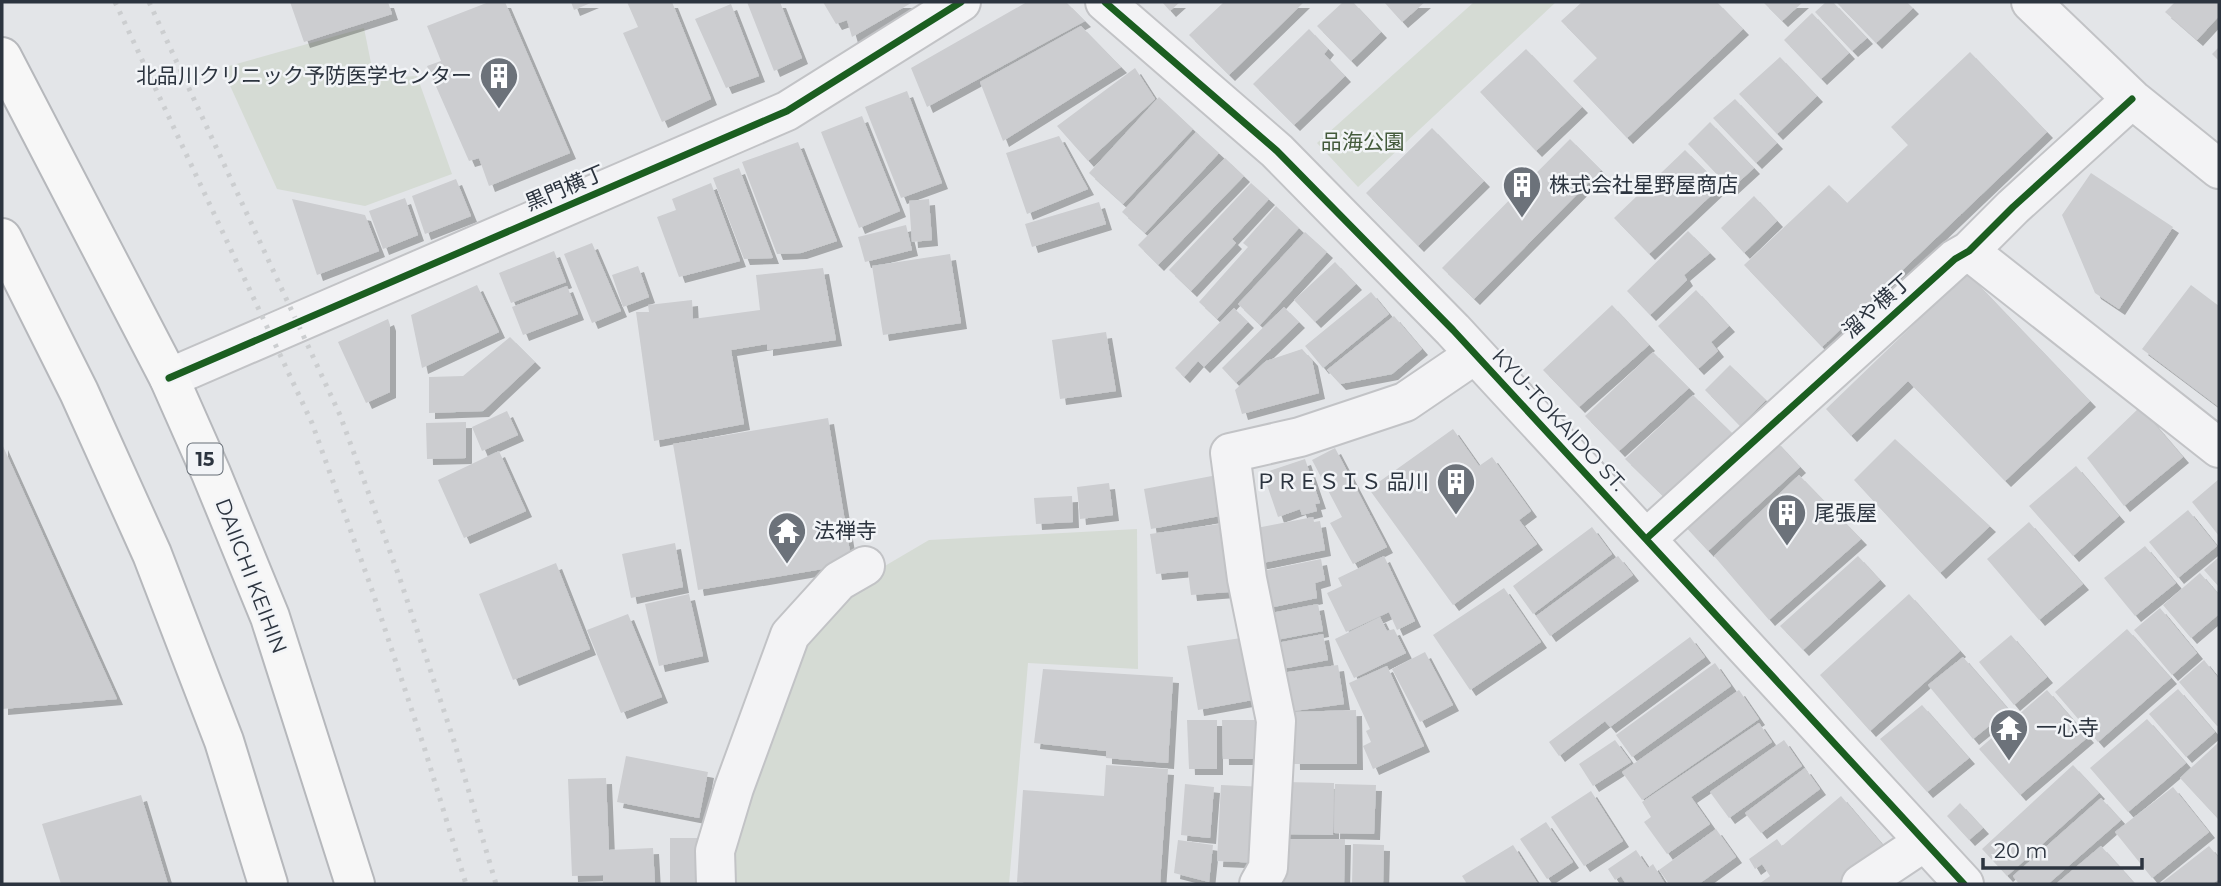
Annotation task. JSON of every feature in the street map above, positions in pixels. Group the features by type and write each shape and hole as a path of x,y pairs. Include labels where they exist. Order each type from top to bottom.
{"highway":[{"name":"DAIICHI KEIHIN","path":"2,57 169,378 270,617 355,884"},
{"path":"2,238 79,391 152,554 224,741 268,884"}],"street":[{"name":"黒門横丁","path":"169,378 787,111 961,2"},
{"name":"KYU-TOKAIDO ST.","path":"1105,2 1277,151 1474,355 1964,884"},
{"path":"2031,2 2132,99 2219,169"},
{"name":"溜や横丁","path":"1646,539 1955,259 1969,251 2013,207 2132,99"},
{"path":"1969,251 2219,448"},
{"path":"1259,884 1268,868 1276,721 1247,579 1230,453 1300,437 1405,402 1474,355"},
{"path":"716,884 715,851 730,801 790,635 839,581 865,566"},
{"path":"1861,884 1924,842"}],"green space":[{"name":"品海公園","path":"1474,2 1556,2 1358,187 1317,143"},
{"path":"364,28 371,63 397,77 417,76 452,174 365,206 277,189 222,68"},
{"path":"1137,529 1138,669 1028,663 1009,884 728,884 726,844 793,641 844,590 929,540"}],"building":[{"path":"290,2 388,2 392,14 304,42"},
{"name":"北品川クリニック予防医学センター","path":"489,2 505,2 570,153 489,186 479,158 469,161 427,66 441,61 427,26"},
{"path":"571,2 593,2 574,10"},
{"path":"627,2 672,2 711,99 662,122 623,33 638,27"},
{"path":"747,2 780,2 802,58 774,71"},
{"path":"823,2 913,2 852,37 847,20 836,24"},
{"path":"1027,2 1066,2 1085,21 927,107 911,68"},
{"path":"1162,2 1180,2 1170,11"},
{"path":"1224,2 1304,2 1229,75 1189,35"},
{"path":"1343,2 1353,2 1381,32 1351,61 1317,26"},
{"path":"1384,2 1425,2 1402,22"},
{"path":"1582,2 1717,2 1743,29 1627,138 1573,81 1597,58 1561,21"},
{"path":"1763,2 1803,2 1782,21"},
{"path":"1826,2 1833,2 1867,38 1852,51 1815,12"},
{"path":"1836,2 1907,2 1913,8 1876,43"},
{"path":"2175,2 2219,2 2219,16 2197,40 2165,12"},
{"path":"731,4 759,76 726,88 695,19"},
{"path":"1812,13 1849,53 1821,79 1784,40"},
{"path":"1081,26 1121,67 1003,141 980,82"},
{"path":"1309,29 1328,49 1324,54 1345,76 1294,125 1253,84"},
{"path":"2219,47 2219,61 2212,54"},
{"path":"1526,49 1582,107 1536,151 1480,92"},
{"path":"1970,52 2047,132 1822,347 1744,265 1829,185 1847,203 1908,145 1891,127"},
{"path":"1780,57 1817,96 1777,134 1739,94"},
{"path":"1135,68 1155,99 1088,161 1057,126"},
{"path":"907,91 942,183 901,198 865,107"},
{"path":"1159,97 1193,129 1123,204 1089,173"},
{"path":"1735,99 1777,143 1756,163 1713,118"},
{"path":"862,116 900,211 859,228 821,132"},
{"path":"1710,122 1754,168 1731,189 1688,144"},
{"path":"1432,128 1484,181 1418,246 1366,193"},
{"path":"1196,132 1219,153 1145,233 1122,212"},
{"path":"1059,136 1088,189 1027,214 1006,153"},
{"name":"株式会社星野屋商店","path":"1570,139 1601,170 1474,299 1442,268"},
{"path":"798,142 837,241 801,253 777,254 742,162"},
{"path":"1685,150 1721,186 1649,254 1614,218"},
{"path":"1225,158 1244,176 1158,265 1138,245"},
{"path":"739,168 773,258 744,259 713,178"},
{"path":"2091,173 2173,227 2119,309 2095,293 2062,215"},
{"path":"456,179 471,216 425,234 412,196"},
{"path":"711,183 740,261 679,277 657,217 676,210 672,199"},
{"path":"1251,183 1269,199 1232,239 1236,243 1191,291 1169,270"},
{"path":"1754,196 1777,221 1744,253 1721,228"},
{"path":"405,198 418,235 383,249 369,211"},
{"path":"292,199 365,215 379,251 317,275"},
{"path":"929,199 932,240 912,242 909,201"},
{"path":"1099,202 1106,224 1032,247 1025,224"},
{"path":"1276,206 1299,228 1217,319 1199,302 1248,247 1243,243"},
{"path":"906,225 912,250 865,262 858,237"},
{"path":"1688,231 1710,253 1684,275 1687,280 1650,315 1627,291"},
{"path":"1305,232 1327,252 1260,325 1238,304"},
{"path":"592,243 621,311 592,323 564,254"},
{"path":"554,251 566,282 511,303 499,273"},
{"path":"950,254 961,323 883,335 872,266"},
{"path":"1335,262 1356,284 1315,322 1294,300"},
{"path":"638,266 649,297 623,307 612,275"},
{"path":"823,268 836,340 767,350 767,344 731,350 744,424 654,441 636,312 649,312 648,305 692,300 693,319 760,310 756,275"},
{"path":"1967,273 2090,401 2005,481 1908,381 1851,436 1826,409"},
{"path":"477,285 499,332 422,368 411,315"},
{"path":"2191,285 2219,306 2219,407 2142,349"},
{"path":"567,286 578,314 523,335 512,307"},
{"path":"1696,290 1729,326 1711,342 1718,351 1698,369 1658,326"},
{"path":"1371,292 1389,314 1323,368 1305,346"},
{"path":"1612,305 1649,345 1579,407 1543,370"},
{"path":"1284,307 1299,322 1236,383 1222,368"},
{"path":"1234,308 1248,322 1204,367 1198,361 1184,377 1175,368"},
{"path":"1394,316 1422,349 1392,374 1340,384 1327,370"},
{"path":"388,319 390,392 366,403 338,342"},
{"path":"1106,332 1116,391 1060,399 1052,340"},
{"path":"510,337 535,362 483,411 429,413 429,377 463,376"},
{"path":"1302,349 1312,360 1319,393 1242,414 1235,390 1266,361"},
{"path":"1653,352 1689,388 1619,451 1585,416"},
{"path":"1730,365 1766,400 1740,426 1705,390"},
{"path":"1693,395 1734,435 1666,499 1625,459"},
{"path":"2140,407 2183,457 2124,506 2087,458"},
{"path":"507,411 518,435 482,451 472,427"},
{"path":"828,418 852,564 698,590 673,444"},
{"path":"466,422 466,458 427,459 426,423"},
{"name":"ＰＲＥＳＩＳ 品川","path":"1453,429 1479,466 1492,457 1531,511 1519,520 1537,544 1453,605 1369,489"},
{"path":"1895,439 1990,526 1940,573 1854,480"},
{"path":"1775,440 1800,467 1708,551 1682,523"},
{"path":"2,444 117,699 2,709"},
{"path":"1335,448 1387,547 1353,564 1330,523 1342,517 1312,460"},
{"path":"499,451 526,511 464,538 438,480"},
{"path":"1305,459 1320,503 1315,504 1317,511 1302,515 1300,509 1278,517 1263,473"},
{"path":"2076,466 2119,516 2073,556 2029,506"},
{"path":"1217,475 1225,515 1151,529 1144,489"},
{"name":"尾張屋","path":"1799,475 1861,539 1769,620 1714,556"},
{"path":"2219,479 2219,536 2192,502"},
{"path":"1109,483 1113,515 1080,519 1077,487"},
{"path":"1072,496 1073,522 1036,524 1034,498"},
{"path":"2188,510 2217,546 2178,578 2149,542"},
{"path":"1313,517 1314,522 1320,521 1325,550 1253,565 1246,530"},
{"path":"2029,522 2083,584 2039,620 1987,559"},
{"path":"1219,524 1229,592 1191,595 1188,571 1156,574 1150,534"},
{"path":"1592,527 1612,554 1533,614 1513,586"},
{"path":"675,543 683,587 631,598 622,554"},
{"path":"2145,546 2176,583 2135,616 2104,578"},
{"path":"1384,556 1415,621 1397,630 1389,612 1346,632 1327,593 1342,586 1338,578"},
{"path":"1618,556 1633,575 1550,636 1536,616"},
{"path":"1858,556 1880,580 1803,650 1780,626"},
{"path":"2219,557 2219,587 2204,570"},
{"path":"1321,559 1325,580 1315,583 1317,598 1264,609 1257,572"},
{"path":"556,563 590,649 513,680 479,594"},
{"path":"2200,573 2219,595 2219,614 2191,638 2163,605"},
{"path":"1504,588 1541,642 1470,690 1433,635"},
{"path":"689,594 703,656 659,666 645,604"},
{"path":"1909,594 1960,651 1870,731 1820,675"},
{"path":"1318,604 1323,631 1271,641 1266,614"},
{"path":"2160,608 2197,653 2172,675 2134,630"},
{"path":"628,614 662,697 621,713 587,630"},
{"path":"1380,617 1387,631 1394,629 1406,653 1354,678 1335,639"},
{"path":"2127,629 2171,678 2098,742 2055,692"},
{"path":"1323,634 1328,660 1277,670 1272,644"},
{"path":"2011,635 2047,677 2014,705 1979,662"},
{"path":"1248,637 1258,699 1198,710 1187,646"},
{"path":"1690,637 1705,657 1610,727 1605,721 1559,756 1549,742"},
{"path":"1425,652 1453,705 1420,722 1392,669"},
{"path":"1963,657 2009,710 1973,739 1928,685"},
{"path":"2204,660 2219,679 2217,726 2179,682"},
{"path":"1715,663 1731,686 1632,757 1616,735"},
{"path":"1338,665 1344,704 1287,712 1281,673"},
{"path":"1387,666 1424,746 1373,769 1363,746 1371,742 1366,731 1370,729 1349,683"},
{"path":"1043,669 1173,677 1168,763 1106,758 1106,751 1034,743"},
{"path":"2178,689 2215,732 2186,757 2149,714"},
{"path":"1739,690 1759,719 1642,800 1622,772"},
{"path":"2047,690 2088,737 2020,795 1979,749"},
{"path":"1922,705 1969,758 1927,792 1880,739"},
{"path":"1356,710 1357,764 1294,764 1293,712"},
{"path":"2147,719 2186,763 2128,812 2090,768"},
{"path":"1187,720 1217,720 1217,769 1189,769"},
{"path":"1222,720 1261,720 1261,759 1223,759"},
{"path":"1759,723 1772,742 1691,797 1710,824 1667,854 1644,822 1651,817 1642,802"},
{"path":"1615,740 1631,762 1593,786 1579,764"},
{"path":"1784,740 1802,766 1729,818 1710,792"},
{"path":"2219,742 2219,820 2180,778"},
{"path":"626,756 708,772 699,818 617,802"},
{"path":"1106,765 1168,769 1160,884 1017,882 1023,790 1104,796"},
{"path":"2073,765 2099,793 2007,876 1982,849"},
{"path":"1805,768 1820,789 1761,833 1745,813"},
{"path":"606,778 609,850 653,848 655,884 603,884 603,875 572,876 568,779"},
{"path":"1284,782 1334,783 1333,835 1283,834"},
{"path":"1185,784 1214,787 1210,838 1181,835"},
{"path":"1335,784 1376,785 1374,834 1334,833"},
{"path":"1221,785 1266,787 1262,863 1217,861"},
{"path":"2173,787 2209,832 2152,878 2115,832"},
{"path":"1591,791 1623,841 1584,866 1551,817"},
{"path":"141,795 168,884 61,884 42,824"},
{"path":"1841,796 1887,850 1838,884 1759,884 1770,876 1762,864 1755,869 1749,859 1777,839 1782,846"},
{"path":"2101,798 2121,820 2048,884 2019,884 2013,876"},
{"path":"1960,803 1983,828 1969,840 1947,816"},
{"path":"1546,822 1573,862 1547,879 1520,839"},
{"path":"1716,829 1736,857 1699,884 1669,884 1659,870"},
{"path":"670,838 699,838 699,884 670,884"},
{"path":"1280,839 1345,839 1344,884 1279,884"},
{"path":"1178,840 1213,845 1209,882 1174,873"},
{"path":"1353,844 1384,845 1383,884 1352,884"},
{"path":"1513,845 1538,884 1467,884 1462,876"},
{"path":"2101,846 2135,884 2056,884"},
{"path":"2209,846 2219,858 2219,879 2212,884 2160,884"},
{"path":"1636,850 1648,868 1653,864 1665,884 1626,884 1621,876 1615,880 1608,869"}],"railway":[{"path":"115,2 312,423 372,590 466,884"},
{"path":"149,2 340,415 400,579 454,741 496,884"}],"cycle path":[{"path":"169,378 787,111 961,2"},
{"path":"1105,2 1277,151 1453,330 1964,884"},
{"path":"1646,539 1955,259 1969,251 2013,207 2132,99"}],"place":[{"name":"北品川クリニック予防医学センター","path":"499,110"},
{"name":"株式会社星野屋商店","path":"1522,219"},
{"name":"ＰＲＥＳＩＳ 品川","path":"1456,516"},
{"name":"尾張屋","path":"1787,547"},
{"name":"法禅寺","path":"787,565"},
{"name":"一心寺","path":"2009,762"}]}
